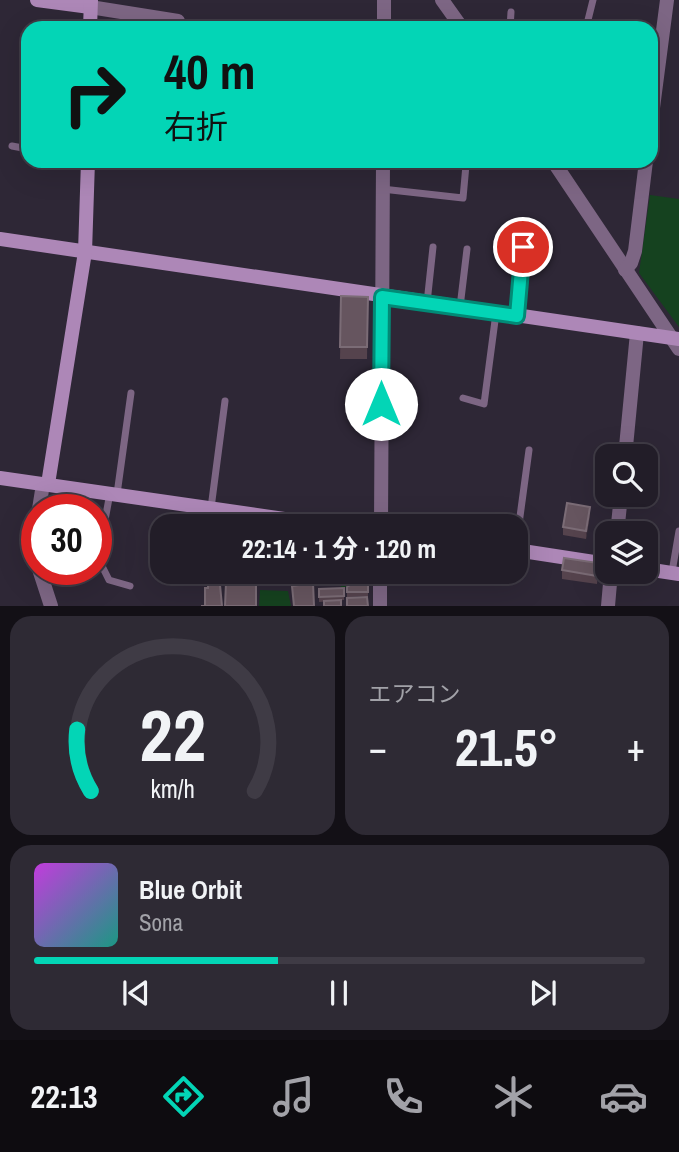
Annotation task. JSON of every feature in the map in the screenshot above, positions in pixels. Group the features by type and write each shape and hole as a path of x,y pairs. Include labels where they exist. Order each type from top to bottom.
{"street":[{"path":"37,0 91,4 178,21"},
{"path":"384,0 384,21"},
{"path":"442,0 456,21"},
{"path":"658,69 667,0"},
{"path":"43,494 85,252 88,168"},
{"path":"381,514 383,168"},
{"path":"558,168 677,343"},
{"path":"625,270 635,251 645,168"},
{"path":"0,239 637,333 677,343"},
{"path":"626,444 637,333"},
{"path":"0,478 247,514"},
{"path":"528,550 595,562"},
{"path":"380,584 380,606"},
{"path":"608,606 610,584"},
{"path":"44,585 51,606"}],"lane":[{"path":"588,21 593,0"},
{"path":"510,21 511,12"},
{"path":"12,146 21,148"},
{"path":"383,189 463,198 466,168"},
{"path":"427,304 433,247"},
{"path":"517,316 523,247"},
{"path":"459,308 467,249"},
{"path":"463,398 484,404 496,313"},
{"path":"130,586 109,580 99,558 131,393"},
{"path":"211,509 225,401"},
{"path":"521,514 529,450"},
{"path":"675,573 679,531"}],"green space":[{"path":"650,195 679,199 679,327 639,273"},
{"path":"337,584 337,586 257,585"},
{"path":"260,590 288,591 291,606 259,606"}],"building":[{"path":"341,296 368,297 367,347 340,347"},
{"path":"567,503 590,507 586,531 563,527"},
{"path":"564,558 595,563 595,576 562,570"},
{"path":"226,584 256,584 256,606 225,606"},
{"path":"313,584 314,606 294,606 292,586"},
{"path":"352,584 368,584 368,592 347,592 347,587"},
{"path":"208,585 220,585 222,606 205,606 205,588 208,588"},
{"path":"344,588 344,596 319,597 319,589"},
{"path":"367,597 368,606 347,606 347,598"},
{"path":"341,600 341,606 324,606 324,601"}],"route":[{"path":"381,404 382,297 517,316 523,247"}]}
